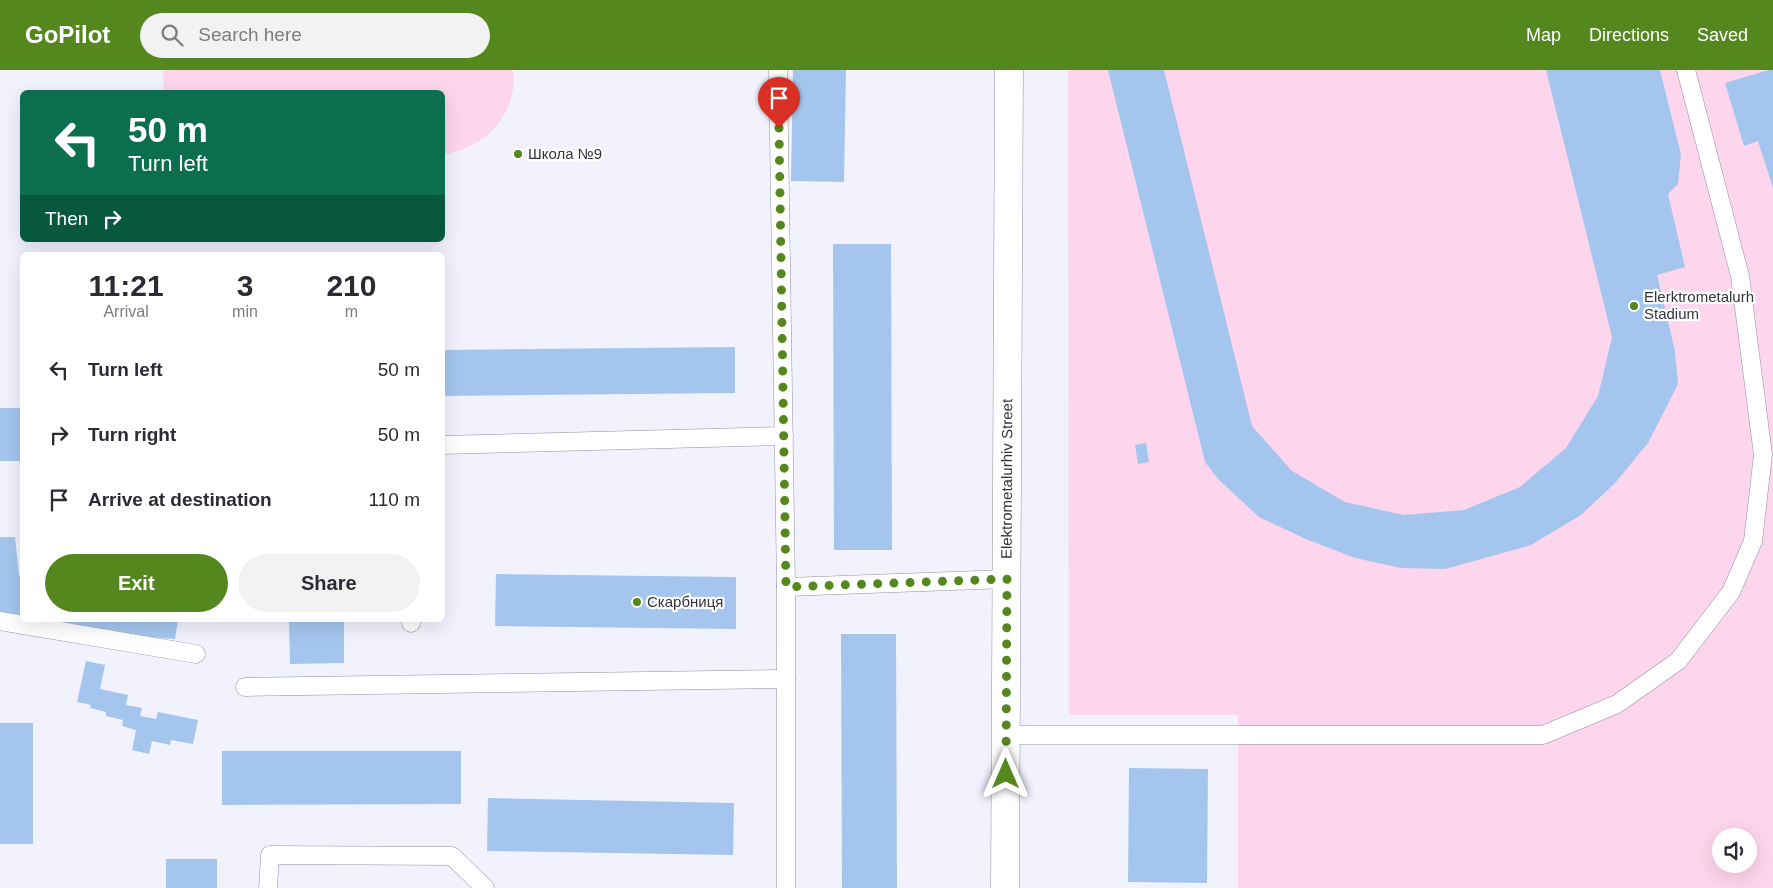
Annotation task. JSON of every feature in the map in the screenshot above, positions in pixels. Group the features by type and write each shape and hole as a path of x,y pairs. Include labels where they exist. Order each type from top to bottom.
{"main road":[{"name":"Elektrometalurhiv Street","path":"1005,888 1009,70"}],"lane":[{"path":"778,70 786,587 786,888"},
{"path":"1006,735 1543,735 1617,704 1678,661 1731,592 1754,541 1763,455 1740,276 1686,70"},
{"path":"445,445 784,436"},
{"path":"786,587 1007,579"},
{"path":"0,621 196,654"},
{"path":"245,687 786,679"},
{"path":"268,888 270,855 452,856 486,888"}],"shaded area":[{"path":"163,70 513,70 513,86 510,101 496,127 472,145 445,154 445,90 164,90"},
{"path":"1068,70 1773,70 1773,888 1238,888 1238,715 1069,715"}],"building":[{"path":"793,70 846,70 844,182 791,181"},
{"name":"Elerktrometalurh Stadium","path":"1108,70 1164,70 1252,426 1292,471 1345,502 1404,515 1464,510 1520,487 1566,448 1598,396 1612,337 1546,70 1660,70 1681,154 1678,184 1668,194 1685,267 1657,275 1675,351 1678,384 1648,443 1615,483 1581,515 1531,545 1445,569 1401,568 1355,558 1306,539 1259,517 1218,479 1205,462"},
{"path":"1773,70 1773,188 1758,141 1744,146 1725,83"},
{"path":"833,244 891,244 892,550 834,550"},
{"path":"735,347 735,393 445,396 445,350"},
{"path":"0,408 20,408 20,461 0,461"},
{"path":"1146,443 1149,462 1138,464 1135,445"},
{"path":"0,537 15,537 20,576 20,622 178,622 175,639 39,629 0,618"},
{"path":"496,574 736,577 736,629 495,626"},
{"path":"289,622 344,622 344,663 290,664"},
{"path":"841,634 896,634 897,888 842,888"},
{"path":"86,661 105,665 100,689 128,695 126,705 142,708 140,716 156,719 158,712 198,720 193,744 171,740 170,745 152,741 149,754 132,750 136,730 122,726 123,720 106,716 106,712 90,708 91,705 77,702"},
{"path":"0,723 33,723 33,844 0,844"},
{"path":"222,751 461,751 461,804 222,805"},
{"path":"1129,768 1208,769 1207,883 1128,882"},
{"path":"488,798 734,803 733,855 487,851"},
{"path":"166,859 217,859 217,888 166,888"}],"place":[{"name":"Школа №9","path":"518,154"},
{"name":"Elerktrometalurh Stadium","path":"1634,306"},
{"name":"Скарбниця","path":"637,602"}],"route":[{"path":"779,128 786,587 1007,579 1006,774"}]}
